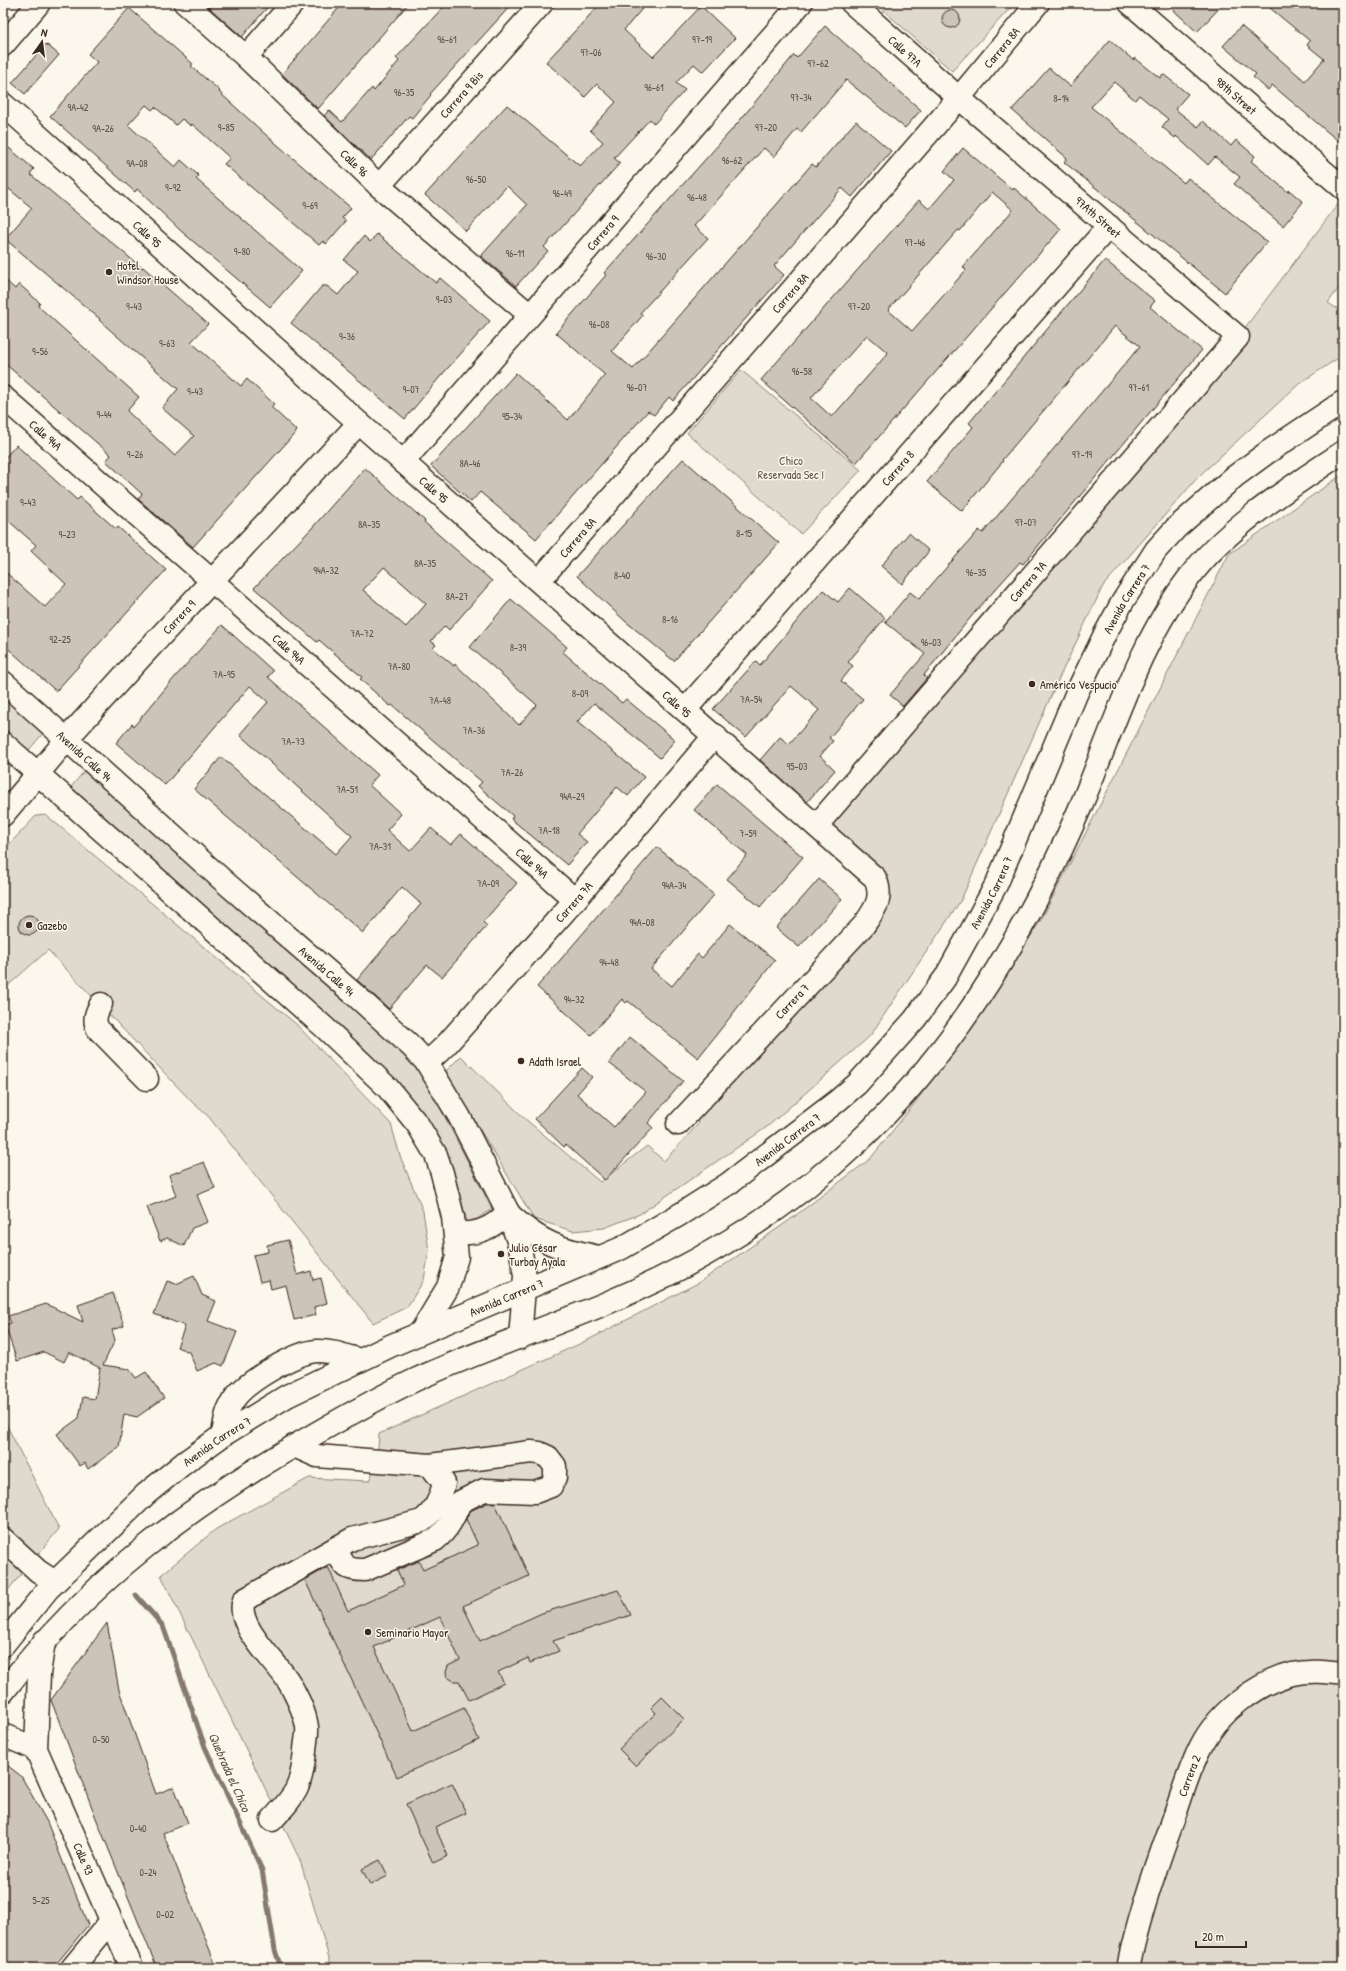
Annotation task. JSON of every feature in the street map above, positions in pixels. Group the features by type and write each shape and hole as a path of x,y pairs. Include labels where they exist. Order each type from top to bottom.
{"street":[{"path":"3,45 39,3"},
{"name":"Calle 96","path":"185,3 246,57 379,186 530,315"},
{"path":"246,57 293,3"},
{"name":"Carrera 9 Bis","path":"379,186 542,3"},
{"name":"Carrera 9","path":"403,462 801,3"},
{"name":"Calle 97A","path":"852,3 959,98"},
{"name":"Carrera 8A","path":"539,581 959,98 1038,3"},
{"name":"98th Street","path":"1130,3 1343,188"},
{"name":"97Ath Street","path":"959,98 1238,337"},
{"name":"Calle 95","path":"3,104 403,462 868,870"},
{"name":"Carrera 8","path":"685,710 1108,226"},
{"name":"Carrera 7A","path":"817,825 949,669 1238,337"},
{"name":"Calle 94A","path":"3,397 576,900"},
{"name":"Avenida Carrera 7","path":"6,1635 56,1582 146,1494 184,1463 223,1435 287,1396 360,1360 421,1332 622,1248 694,1206 767,1155 857,1084 916,1019 945,978 997,883 1077,692 1105,634 1123,601 1156,550 1176,528 1234,477 1268,452 1343,402"},
{"name":"Carrera 9","path":"3,815 68,739 211,580 359,423"},
{"path":"3,1692 44,1641 91,1593 172,1524 231,1484 294,1446 409,1383 613,1300 690,1263 720,1246 794,1198 826,1172 886,1114 968,1012 1015,940 1079,809 1122,703 1143,657 1179,591 1208,554 1228,536 1343,452"},
{"name":"Avenida Calle 94","path":"3,682 68,739 227,884 354,994 411,1046 427,1063 459,1116 508,1212 520,1247 524,1262 524,1288 520,1338"},
{"name":"Carrera 7A","path":"427,1063 446,1045 576,900 714,736"},
{"path":"3,743 312,1016 387,1087 418,1125 436,1155 448,1195 456,1233 457,1257 454,1272 448,1287 421,1332"},
{"name":"Carrera 7","path":"678,1124 864,925 879,900 880,889 876,878 868,870"},
{"path":"101,1004 95,1015 95,1023 98,1029 147,1079"},
{"path":"456,1233 468,1234 479,1232 495,1224 508,1212 535,1236 551,1245 571,1252 599,1257"},
{"path":"223,1435 226,1414 235,1397 256,1379 284,1363 314,1351 330,1351 360,1360"},
{"path":"294,1446 318,1456 430,1465 531,1452 548,1457 555,1466 555,1477 551,1486 535,1492 484,1490 460,1502 444,1533 436,1540 365,1570 352,1570 344,1566 336,1548"},
{"path":"272,1820 294,1796 302,1777 307,1728 300,1706 290,1683 244,1622 241,1607 244,1600 352,1539 422,1520 431,1514 440,1500 444,1482 430,1465"},
{"path":"3,1539 38,1571 56,1582"},
{"name":"Calle 93","path":"44,1641 39,1674 36,1749 132,1968"},
{"name":"Carrera 2","path":"1128,1968 1141,1914 1163,1848 1201,1746 1213,1728 1225,1714 1254,1691 1273,1681 1291,1674 1308,1671 1343,1674"},
{"path":"3,1735 36,1749"},
{"path":"72,1968 112,1921"}],"green space":[{"path":"875,3 1015,3 952,71"},
{"path":"1341,200 1343,202 1343,282 1328,303 1343,312 1343,355 1300,383 1199,476 1103,586 1059,678 961,900 870,1036 767,1127 640,1214 604,1228 573,1231 534,1219 445,1072 461,1056 524,1118 600,1182 647,1146 664,1161 699,1123 689,1112 879,900 817,825 1238,337"},
{"name":"Chico Reservada Sec I","path":"741,370 861,470 801,534 687,433"},
{"path":"1343,474 1343,1968 332,1968 300,1860 161,1575 216,1529 309,1478 369,1481 377,1462 379,1434 586,1341 698,1283 787,1222 870,1159 914,1104 989,1003 1042,918 1229,554"},
{"path":"3,694 45,731 28,751 3,729"},
{"path":"86,769 400,1048 425,1078 492,1209 477,1219 467,1222 453,1168 427,1118 389,1073 342,1027 71,787"},
{"path":"46,815 296,1024 391,1124 400,1156 423,1211 429,1251 424,1280 407,1307 373,1323 208,1116 192,1102 48,950 3,990 3,851 36,816"},
{"path":"3,1418 59,1529 3,1596"}],"building":[{"path":"204,3 271,3 242,37"},
{"path":"343,3 409,3 318,109 282,74"},
{"path":"447,3 513,3 430,94 431,95 412,118 409,116 371,160 324,116 329,110 342,122 372,88 374,91 399,61 396,58"},
{"path":"601,3 647,3 624,30 653,57 701,6 735,38 703,72 694,64 676,83 685,90 654,124 650,119 614,158 620,163 544,247 548,251 516,286 481,256 527,205 507,186 466,231 425,195 507,105 580,166 603,142 590,130 616,102 597,84 585,97 546,62"},
{"path":"1166,3 1224,3 1197,32"},
{"path":"1264,3 1335,3 1343,9 1343,145 1272,85 1268,90 1253,77 1256,74 1223,46 1241,26 1305,81 1324,59 1307,45 1310,41"},
{"path":"129,8 193,64 191,66 220,91 219,92 265,134 351,208 342,218 346,221 326,244 323,241 319,245 224,164 230,158 192,124 191,126 182,119 176,125 155,107 152,110 146,105 128,125 175,167 181,160 199,176 196,179 302,271 270,307 181,231 137,189 135,192 50,116 97,62 88,54"},
{"path":"951,10 957,13 960,19 957,25 951,28 945,25 942,19 945,13"},
{"path":"825,26 921,110 905,128 846,80 801,132 797,129 774,157 764,148 694,226 708,238 640,313 643,315 612,351 633,369 812,164 816,167 856,121 891,151 852,197 842,188 774,266 784,275 673,401 669,397 654,415 648,411 536,539 480,492 471,502 431,466 516,373 568,420 605,375 556,333 606,275 604,273 736,125 794,55 797,58"},
{"path":"1110,40 1133,60 1135,58 1160,78 1163,74 1188,94 1175,109 1198,127 1203,121 1231,146 1236,140 1255,156 1251,161 1288,192 1289,190 1303,202 1283,226 1234,184 1240,177 1215,157 1208,165 1176,136 1175,138 1162,127 1168,119 1139,95 1135,100 1114,82 1091,107 1184,183 1188,178 1267,242 1225,293 1064,162 1067,158 1012,110 1049,68 1070,86"},
{"path":"46,44 59,55 25,94 12,83"},
{"path":"3,143 34,169 30,174 142,268 143,267 208,324 191,342 241,386 247,379 274,404 271,407 297,431 193,547 138,499 142,494 106,461 111,455 3,362 3,278 15,289 19,284 40,303 38,306 139,397 127,411 175,456 194,436 162,408 178,389 99,320 100,319 5,239 32,208 3,184"},
{"path":"963,148 1013,190 1014,188 1061,229 856,463 761,380 919,200 929,209 954,180 944,171","holes":["992,192 1013,210 963,267 966,270 912,331 888,310 958,230 960,231","867,335 888,353 832,417 811,398"]},
{"path":"377,234 436,283 440,278 490,321 405,419 291,323 322,286 327,286 338,295 358,271 344,260 364,236 370,242"},
{"path":"1105,260 1155,301 1150,307 1202,350 1023,564 1020,562 975,612 924,675 927,678 903,706 890,695 925,654 885,622 910,592 919,599 979,530 983,533 1140,346 1115,326 1002,460 1003,461 962,511 927,482 973,427 969,423"},
{"path":"16,445 77,500 80,497 116,529 118,527 166,570 56,691 3,644 3,570 45,607 66,584 31,551 36,545 3,516 3,460"},
{"path":"683,459 779,543 674,661 625,621 577,576"},
{"path":"365,468 492,581 449,630 445,626 431,641 436,645 433,648 454,666 455,664 519,725 537,705 470,647 511,599 567,647 563,652 622,703 626,699 675,740 660,758 594,703 577,722 644,777 628,796 617,787 577,834 587,842 567,865 511,819 513,816 478,786 482,782 392,705 390,706 360,679 362,677 319,640 317,642 254,588 312,528","holes":["384,567 426,604 406,627 363,590"]},
{"path":"909,533 929,551 902,584 881,566"},
{"path":"850,588 885,618 848,662 853,666 841,681 863,699 829,738 833,741 820,756 835,770 807,802 760,760 780,737 789,744 819,710 791,686 746,737 713,709 756,661 760,665 823,590 838,602"},
{"path":"222,625 273,671 268,677 378,775 369,785 401,814 387,830 410,851 431,828 451,845 461,834 517,883 483,922 487,926 442,977 427,965 389,1009 357,980 421,904 402,887 363,933 194,789 221,757 336,854 352,836 241,736 240,734 268,702 250,686 165,785 116,743 132,724 134,726 175,677"},
{"path":"717,784 803,857 760,907 727,879 747,855 694,810"},
{"path":"657,847 714,895 651,969 672,986 698,954 702,958 730,924 775,960 698,1058 628,1001 626,1003 622,999 591,1035 537,987"},
{"path":"819,879 842,899 799,947 776,928"},
{"name":"Gazebo","path":"29,915 36,918 39,925 36,932 29,935 22,932 19,925 22,918"},
{"path":"630,1037 683,1081 648,1123 653,1128 605,1180 566,1145 564,1147 535,1119 582,1068 592,1077 577,1094 614,1127 646,1092 609,1063"},
{"path":"204,1162 215,1188 197,1195 208,1222 192,1228 184,1246 167,1238 160,1241 147,1207 176,1196 169,1175"},
{"path":"288,1240 297,1275 311,1271 313,1280 321,1278 327,1303 314,1307 316,1315 294,1320 286,1285 271,1289 269,1280 260,1282 253,1255 268,1252 267,1245"},
{"path":"194,1276 202,1295 216,1301 208,1321 237,1332 223,1366 216,1363 197,1371 189,1352 177,1347 185,1326 154,1314 167,1281 176,1284"},
{"path":"113,1293 124,1326 112,1330 115,1340 103,1365 129,1369 136,1378 146,1372 164,1398 137,1417 124,1414 119,1447 88,1469 85,1463 80,1466 57,1434 79,1418 83,1397 95,1399 100,1368 69,1352 64,1362 44,1352 17,1361 5,1325 11,1323 8,1316 46,1304 83,1322 78,1305"},
{"name":"Seminario Mayor","path":"487,1503 495,1503 529,1576 463,1606 480,1641 542,1613 618,1590 631,1615 553,1641 559,1651 530,1663 528,1658 498,1672 504,1683 469,1700 459,1681 454,1681 447,1677 446,1672 448,1666 460,1660 440,1617 374,1647 413,1731 464,1708 479,1740 397,1777 305,1580 328,1567 348,1611 404,1585 397,1570 419,1561 423,1570 478,1545 466,1519 470,1511"},
{"path":"107,1623 119,1690 156,1794 174,1787 188,1823 163,1833 217,1968 157,1968 96,1818 51,1700"},
{"path":"662,1697 684,1719 636,1766 619,1749 656,1713 651,1708"},
{"path":"3,1762 21,1776 47,1822 88,1925 53,1968 3,1968"},
{"path":"452,1783 466,1813 435,1827 448,1856 433,1863 406,1804"},
{"path":"380,1860 388,1876 370,1885 362,1869"}],"waterway":[{"name":"Quebrada el Chico","path":"136,1595 163,1626 205,1747 262,1870 275,1950 281,1968"}],"place":[{"name":"Hotel Windsor House","path":"109,272"},
{"name":"Américo Vespucio","path":"1032,684"},
{"name":"Gazebo","path":"29,925"},
{"name":"Adath Israel","path":"521,1061"},
{"name":"Julio César Turbay Ayala","path":"501,1254"},
{"name":"Seminario Mayor","path":"368,1632"}]}
